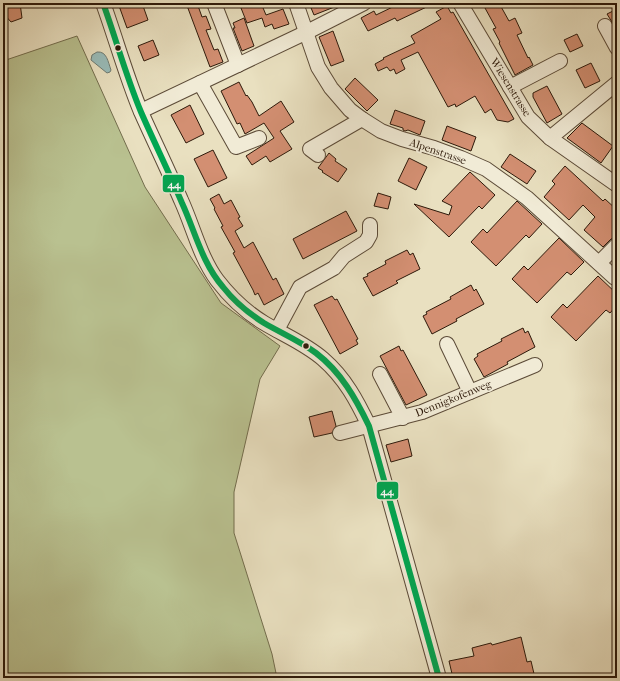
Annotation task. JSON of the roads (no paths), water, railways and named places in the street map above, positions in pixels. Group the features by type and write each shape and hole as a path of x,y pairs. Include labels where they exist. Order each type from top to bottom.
{"street":[{"path":"103,3 141,111 164,159 204,256 213,273 223,287 242,307 313,352 335,370 353,394 369,426 439,678"},
{"path":"214,3 238,65"},
{"name":"Alpenstrasse","path":"296,3 318,67 330,88 340,100 362,120 381,131 402,139 434,148 486,169 527,198 615,278"},
{"path":"141,111 307,32 364,3"},
{"name":"Wiesenstrasse","path":"460,3 528,117 550,138 617,185"},
{"path":"605,26 617,48"},
{"path":"510,87 560,61"},
{"path":"200,83 236,146 259,138"},
{"path":"550,138 617,83"},
{"path":"318,155 310,149 362,120"},
{"path":"277,330 300,287 334,268 344,256 366,242 370,234 370,225"},
{"path":"599,263 617,245"},
{"path":"447,344 470,392"},
{"name":"Dennigkofenweg","path":"340,433 422,412 535,365"},
{"path":"380,374 403,418"}],"water":[{"path":"97,52 105,55 111,70 110,72 107,73 91,60 92,55"}]}
